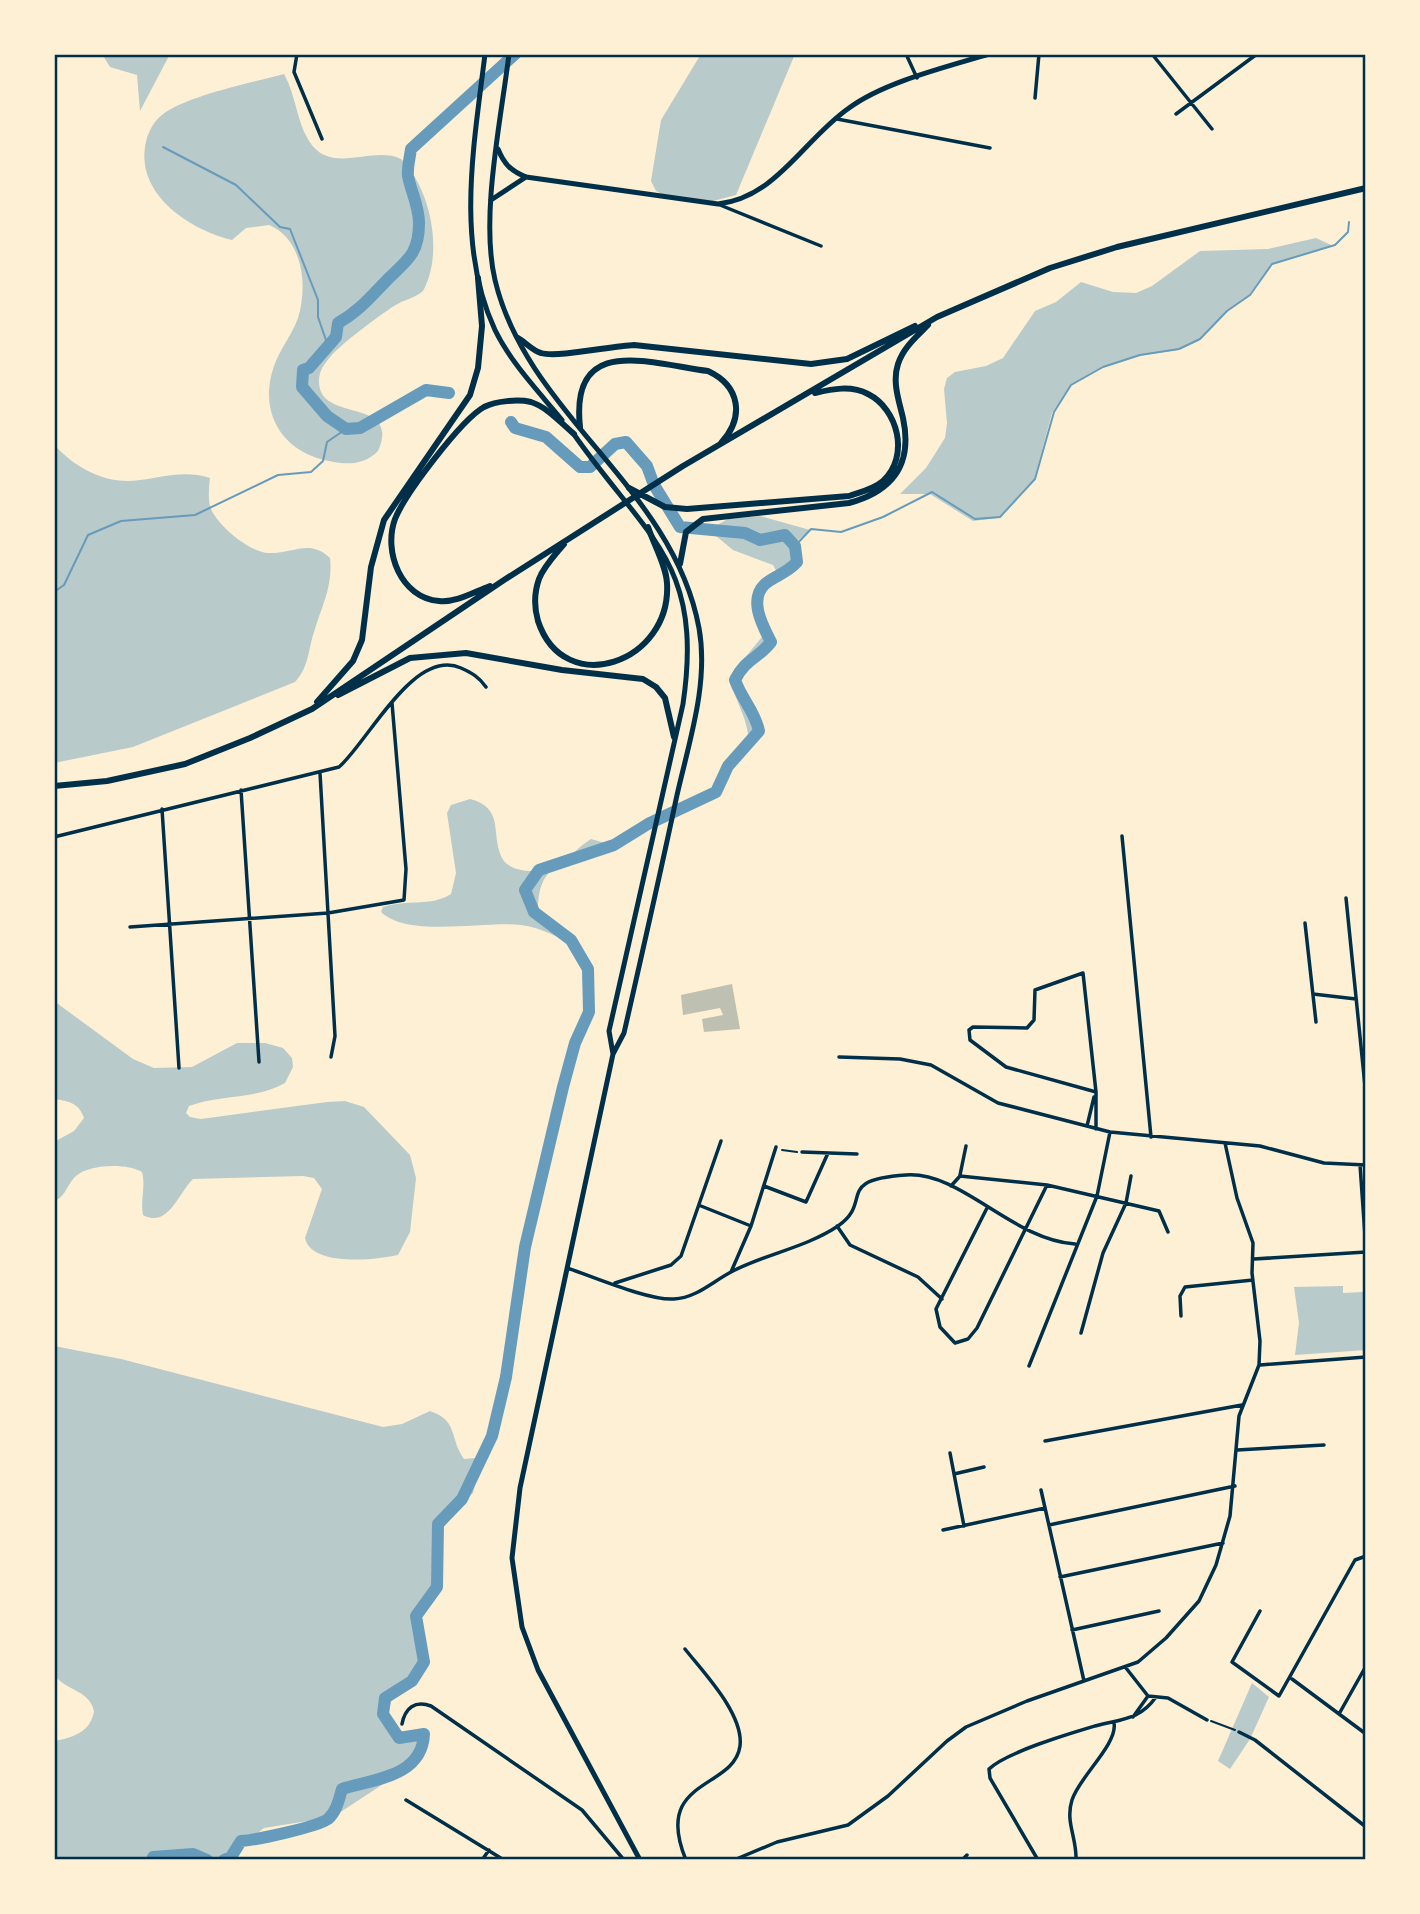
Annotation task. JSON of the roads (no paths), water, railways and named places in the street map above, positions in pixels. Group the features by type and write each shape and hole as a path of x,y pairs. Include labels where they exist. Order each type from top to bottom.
{"highway":[{"path":"518,338 539,353 556,355 606,346 634,345 784,364 811,364 847,359 1049,268 1117,247 1366,188"},
{"path":"312,709 353,661 362,640 371,567 384,520 470,395 478,368 482,326 478,278"},
{"path":"312,709 505,580 683,466 715,450 937,317"},
{"path":"680,564 686,533 703,519 849,503 872,497 888,485 900,470 905,452 906,435 896,386 898,363 905,349 937,317"},
{"path":"580,427 578,404 581,386 589,373 602,363 620,360 708,371 729,385 738,410 730,434 715,450"},
{"path":"629,488 665,507 687,509 849,496 868,490 884,480 894,465 898,448 893,418 885,406 867,393 851,389 810,394"},
{"path":"505,580 456,599 440,601 425,598 406,583 394,563 392,541 395,520 414,486 468,418 486,406 508,401 531,402 548,412 575,437"},
{"path":"568,540 539,577 534,609 542,633 555,648 571,659 596,666 616,663 648,641 660,623 667,601 667,580 648,527"},
{"path":"54,786 107,781 185,764 312,709 410,658 466,653 562,670 643,679 665,698 674,737"}],"main road":[{"path":"509,54 489,223 495,281 518,338 536,370 652,516 680,564 699,628 701,652 692,730 624,1033 613,1054 515,1517 513,1580 522,1627 538,1670 640,1860"},
{"path":"498,149 503,162 513,172 526,177 718,204 739,202 754,195 835,118 861,101 917,78 989,54"},
{"path":"485,56 470,230 478,278 495,329 511,357 648,527 665,553 680,589 686,613 688,668 609,1031 613,1054"},
{"path":"491,200 526,177"}],"street":[{"path":"297,54 293,72 322,139"},
{"path":"906,54 917,78"},
{"path":"1035,98 1039,54"},
{"path":"1152,54 1212,129"},
{"path":"1176,114 1257,54"},
{"path":"835,118 990,148"},
{"path":"718,204 821,246"},
{"path":"54,837 339,767 351,757 391,703 431,666 455,666 476,675 486,687"},
{"path":"130,927 328,913 404,900 406,869 391,703"},
{"path":"320,773 335,1037 331,1057"},
{"path":"241,790 259,1062"},
{"path":"162,809 178,1068"},
{"path":"1122,836 1151,1138"},
{"path":"1346,898 1366,1096"},
{"path":"1305,923 1316,1023"},
{"path":"1096,1091 1006,1067 970,1040 969,1030 973,1027 1027,1028 1034,1020 1035,990 1083,973 1096,1091 1096,1129"},
{"path":"1313,994 1356,999"},
{"path":"839,1057 900,1059 931,1065 998,1103 1096,1129 1151,1138 1260,1146 1324,1163 1363,1165 1366,1251 1254,1259"},
{"path":"1087,1126 1096,1091"},
{"path":"1029,1366 1075,1244 1097,1196 1111,1132"},
{"path":"615,1284 676,1262 685,1249 701,1206 720,1141"},
{"path":"734,1860 777,1842 848,1825 888,1796 947,1741 966,1727 1084,1681 1126,1668 1156,1648 1190,1612 1208,1585 1223,1543 1235,1486 1242,1405 1259,1365 1260,1330 1253,1280 1252,1242 1237,1198 1225,1143"},
{"path":"951,1186 960,1176 966,1146"},
{"path":"731,1272 751,1226 776,1147"},
{"path":"802,1152 857,1154"},
{"path":"764,1186 806,1202 828,1153"},
{"path":"567,1268 673,1299 706,1288 731,1272 785,1252 837,1226 846,1218 859,1188 866,1181 915,1175 941,1180 1027,1231 1049,1240 1075,1244"},
{"path":"960,1176 1047,1185 1159,1211 1168,1232"},
{"path":"1081,1332 1103,1253 1126,1203 1131,1177"},
{"path":"988,1208 942,1299 936,1317 944,1333 955,1343 968,1339 977,1328 1027,1231 1047,1185"},
{"path":"701,1206 751,1226"},
{"path":"837,1226 850,1245 918,1277 942,1299"},
{"path":"1181,1316 1180,1296 1185,1287 1253,1280"},
{"path":"1259,1365 1366,1357"},
{"path":"1045,1441 1242,1405"},
{"path":"1237,1450 1324,1445"},
{"path":"950,1453 964,1526"},
{"path":"954,1474 984,1467"},
{"path":"1049,1525 1235,1486"},
{"path":"1041,1490 1084,1681"},
{"path":"943,1530 1045,1508"},
{"path":"1060,1577 1223,1543"},
{"path":"1260,1611 1232,1662 1277,1696 1283,1694 1355,1560 1366,1556"},
{"path":"1072,1630 1159,1611"},
{"path":"685,1649 725,1700 740,1746 733,1761 697,1789 682,1807 678,1834 686,1860"},
{"path":"1339,1714 1366,1666"},
{"path":"1126,1668 1148,1696 1168,1698 1207,1720"},
{"path":"1291,1678 1366,1734"},
{"path":"1132,1718 1148,1696"},
{"path":"1038,1860 990,1778 989,1769 1006,1755 1098,1725 1132,1718 1147,1709 1156,1697"},
{"path":"402,1724 407,1709 414,1704 430,1706 582,1810 624,1860"},
{"path":"1076,1860 1068,1823 1071,1804 1079,1784 1112,1738 1114,1723"},
{"path":"1239,1732 1255,1740 1366,1827"},
{"path":"406,1800 504,1860"},
{"path":"482,1860 489,1850"},
{"path":"962,1860 967,1855"}],"waterway":[{"path":"449,393 426,390 360,428 346,429 327,416 302,387 303,370 309,368 336,337 338,323 366,302 408,260 415,248 419,223 408,176 411,149 515,54"},
{"path":"163,147 236,185 280,227 290,229 318,300 318,317 328,346"},
{"path":"795,546 811,529 841,532 883,517 932,492 975,519 1000,517 1035,479 1054,412 1071,385 1103,367 1140,355 1179,349 1200,339 1227,311 1250,295 1272,264 1335,245 1348,232 1349,222"},
{"path":"224,1860 231,1857 241,1841 300,1829 328,1819 336,1809 342,1789 381,1779 406,1768 421,1748 424,1734 399,1738 383,1714 385,1698 412,1681 424,1662 416,1616 437,1587 438,1524 462,1499 492,1436 506,1377 525,1247 563,1087 575,1043 589,1012 588,969 571,940 534,912 525,890 539,870 614,845 648,824 716,792 728,766 759,731 755,717 735,680 743,667 771,642 757,605 760,590 797,562 795,546 785,535 760,540 745,533 680,527 654,485 647,466 626,442 615,444 590,467 580,467 546,437 515,428 511,422"},
{"path":"54,592 64,585 88,535 121,521 195,515 278,475 311,472 323,461 327,442 346,429"},
{"path":"153,1860 153,1857 193,1854 207,1860"}]}
